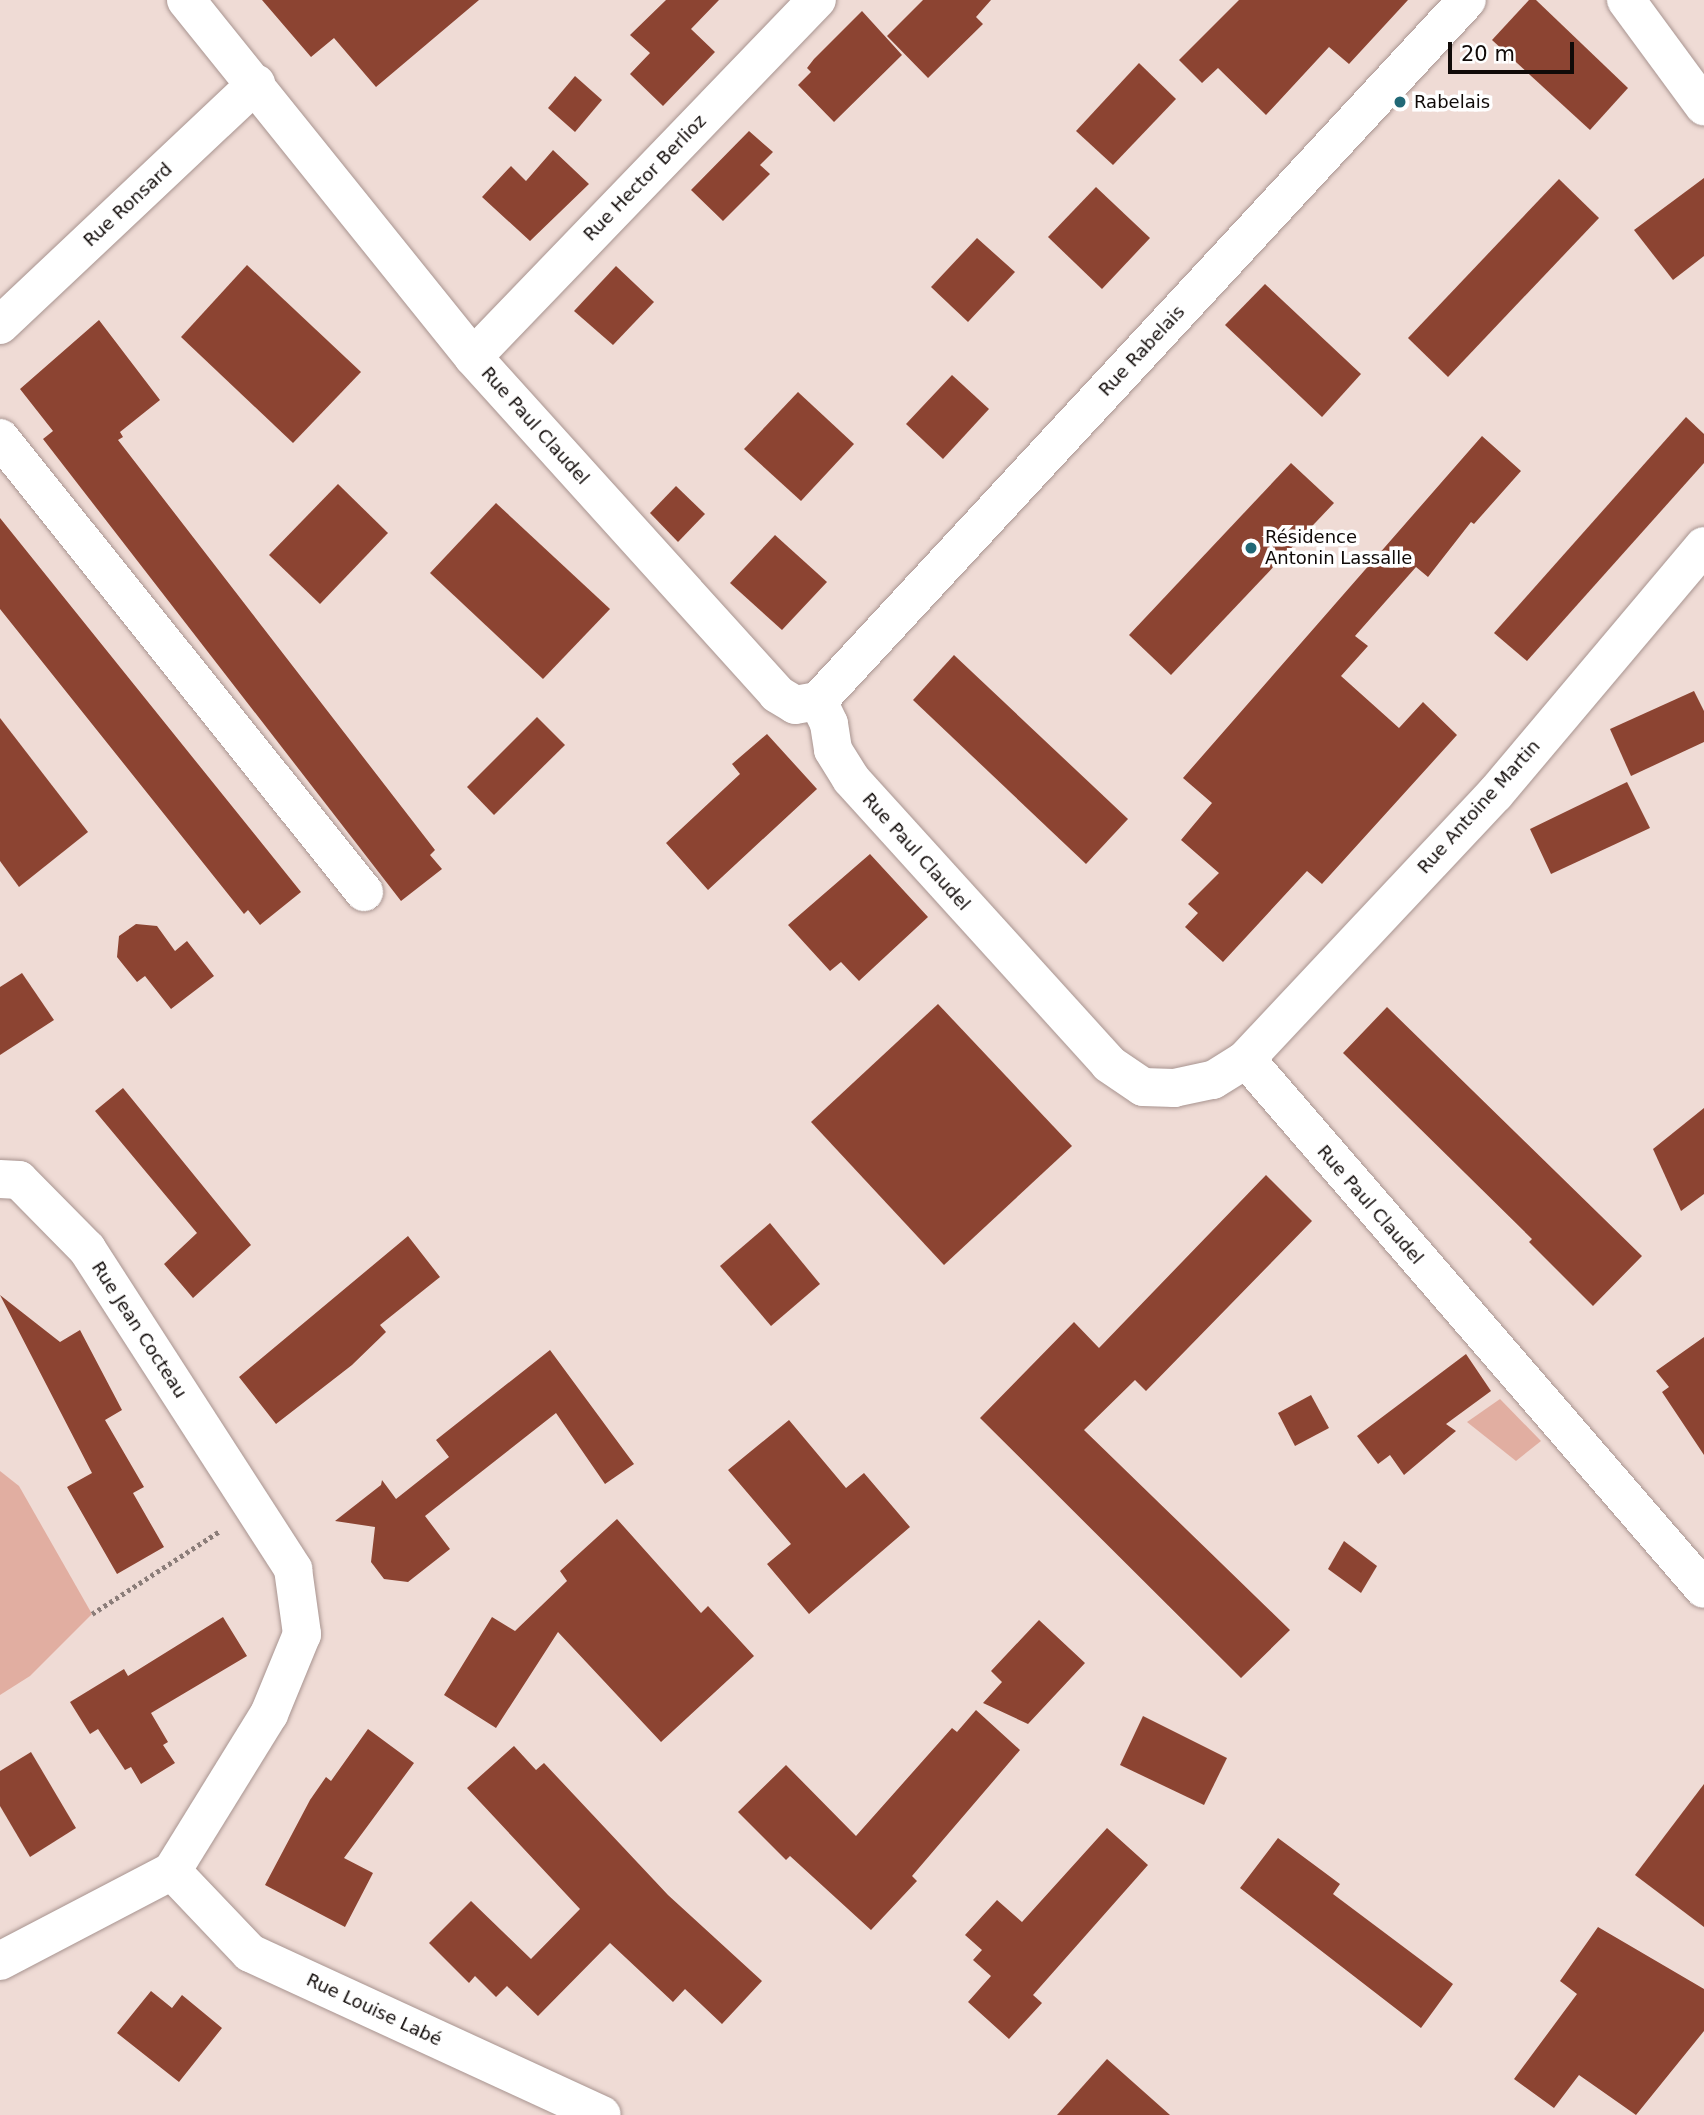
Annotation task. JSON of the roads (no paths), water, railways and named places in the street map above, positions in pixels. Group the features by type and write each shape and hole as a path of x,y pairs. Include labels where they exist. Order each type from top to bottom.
{"street":[{"name":"Rue Paul Claudel","path":"186,0 473,356 777,694 795,705 818,701 829,724 834,750 851,779 1109,1064 1143,1087 1174,1088 1213,1080 1246,1059 1704,1589"},
{"name":"Rue Hector Berlioz","path":"473,356 817,0"},
{"name":"Rue Rabelais","path":"818,701 1467,0"},
{"path":"1626,0 1704,106"},
{"name":"Rue Ronsard","path":"0,325 256,84"},
{"path":"0,438 364,892"},
{"name":"Rue Antoine Martin","path":"1246,1059 1495,794 1704,546"},
{"name":"Rue Jean Cocteau","path":"0,1179 19,1180 87,1249 293,1569 302,1634 270,1714 172,1871"},
{"path":"0,1961 172,1871"},
{"name":"Rue Louise Labé","path":"172,1871 250,1953 602,2115"}],"place":[{"name":"Rabelais","path":"1400,102"},
{"name":"Résidence Antonin Lassalle","path":"1251,548"}]}
